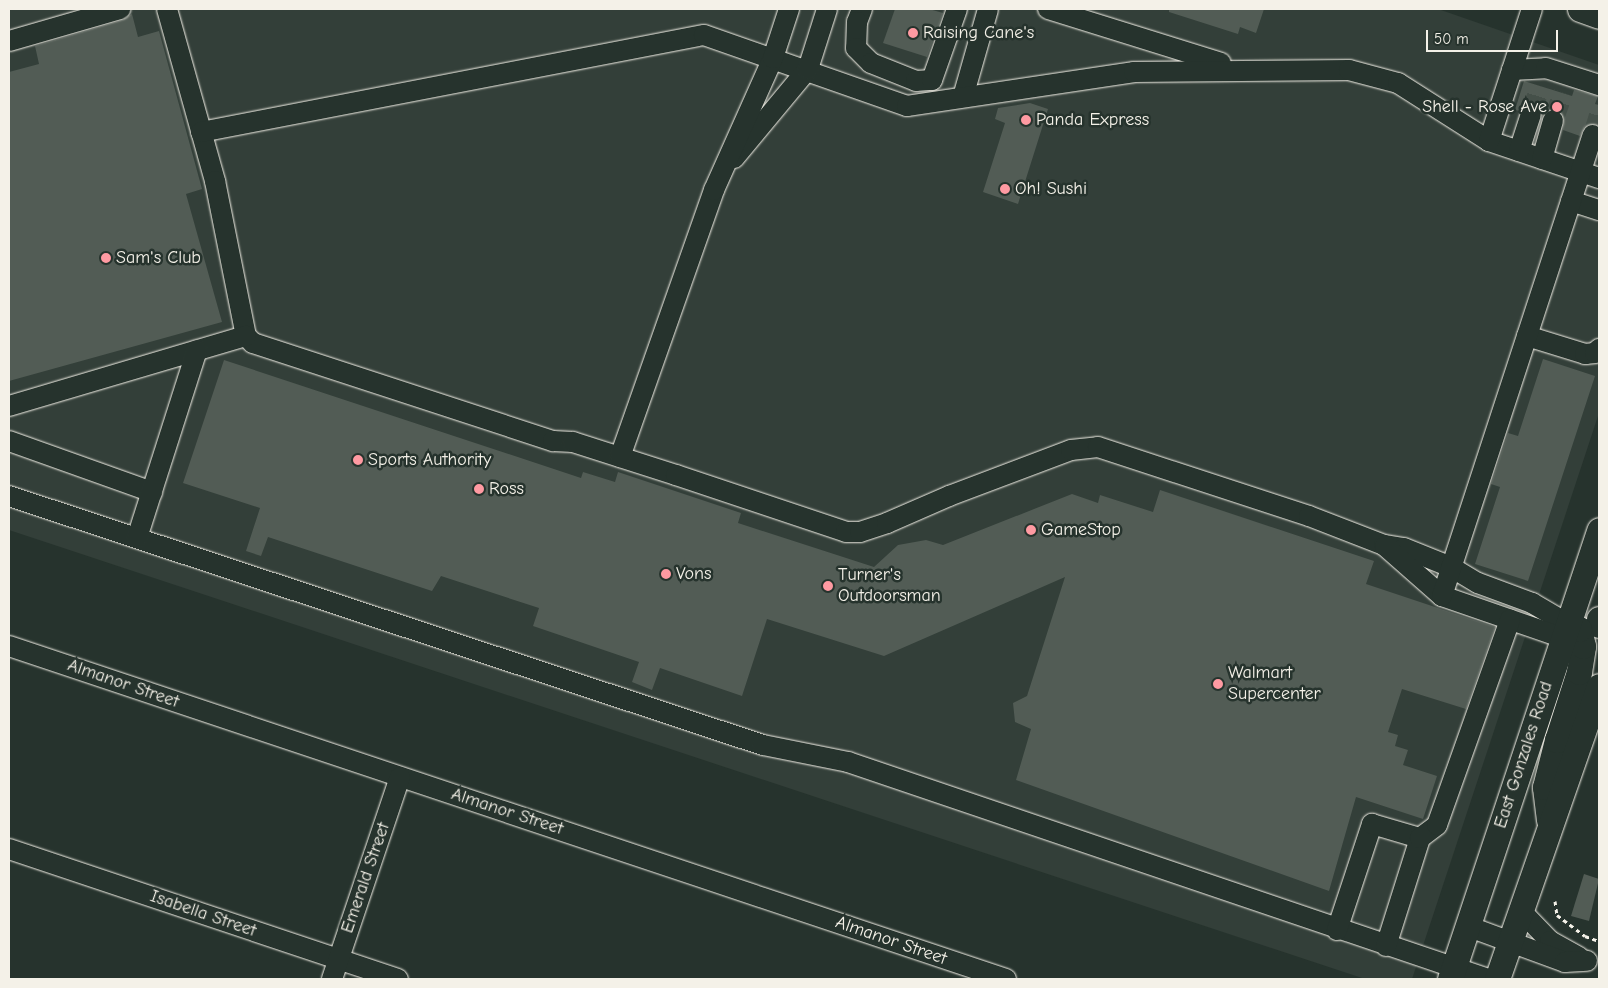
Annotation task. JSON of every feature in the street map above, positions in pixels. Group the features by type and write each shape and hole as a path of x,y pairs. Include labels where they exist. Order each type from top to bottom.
{"main road":[{"path":"1580,9 1599,16"},
{"name":"East Gonzales Road","path":"1452,974 1599,530"},
{"path":"1599,619 1599,625"},
{"path":"1550,826 1545,787 1556,740 1579,672 1583,646 1578,628 1565,631"},
{"path":"1497,979 1599,686"}],"street":[{"path":"9,41 120,9"},
{"path":"167,9 201,132 237,280 246,336 253,343 305,362 553,442 573,442 829,527 860,532 1071,450 1098,447 1309,516 1384,545 1404,548 1451,567 1478,583 1532,602 1565,631"},
{"path":"620,457 714,190 773,58 788,9"},
{"path":"724,169 808,69 828,9"},
{"path":"862,9 857,22 856,48 871,63 916,81 932,80 957,9"},
{"path":"963,97 988,9"},
{"path":"1489,141 1532,9"},
{"path":"1056,10 1240,70"},
{"path":"201,132 704,35 808,69 907,106 1134,72 1349,70 1371,73 1398,83 1489,141 1590,175"},
{"path":"1512,70 1566,84 1599,85"},
{"path":"1519,151 1531,114"},
{"path":"1542,159 1553,122"},
{"path":"1442,596 1571,201 1590,175 1593,135"},
{"path":"1571,201 1599,210"},
{"path":"9,406 246,336"},
{"path":"1527,336 1585,354 1595,353 1599,349"},
{"path":"137,538 197,350"},
{"path":"9,441 152,492"},
{"path":"9,496 762,745 848,762 1386,946 1452,974 1488,979"},
{"path":"1384,545 1442,596 1510,620 1565,631"},
{"path":"1386,946 1420,838 1437,825 1510,620"},
{"name":"Almanor Street","path":"9,646 1006,979"},
{"name":"Emerald Street","path":"332,979 400,777"},
{"path":"1337,930 1372,824 1420,838"},
{"name":"Isabella Street","path":"9,849 398,979"},
{"path":"1521,911 1550,941 1565,964"},
{"path":"1467,926 1565,964 1593,963"}],"path":[{"path":"1555,901 1557,915 1585,936 1599,941"}],"shaded area":[{"path":"9,9 1438,9 1599,65 1599,413 1412,979 1365,979 9,530"}],"building":[{"name":"Raising Cane's","path":"895,9 929,9 943,13 927,57 883,43"},
{"path":"1169,9 1264,9 1256,33 1240,27 1238,34 1169,12"},
{"name":"Sam's Club","path":"132,14 138,37 159,31 202,189 186,194 222,322 9,381 9,72 39,64 35,46 123,20"},
{"name":"Shell - Rose Ave","path":"1524,81 1572,96 1574,90 1598,96 1595,104 1599,105 1599,125 1585,126 1580,136 1563,130 1564,118 1557,110 1550,110 1542,116 1540,108 1534,104 1524,106 1520,111 1515,110"},
{"path":"1030,103 1048,109 1018,204 983,192 1005,123 995,119 998,108"},
{"path":"1543,359 1595,376 1528,581 1475,564 1500,487 1491,484 1508,433 1518,436"},
{"path":"224,360 581,478 583,472 615,482 618,472 741,513 738,523 874,567 898,545 926,540 943,545 1072,494 1098,503 1100,495 1153,512 1160,490 1374,561 1366,584 1495,627 1466,709 1402,689 1388,732 1398,735 1395,746 1408,750 1403,765 1437,776 1423,819 1356,797 1329,891 1016,780 1031,729 1015,722 1013,703 1027,696 1065,577 884,656 767,619 742,696 660,668 652,690 632,682 639,662 533,626 539,608 441,576 432,591 268,537 261,556 246,551 260,508 183,483"},
{"path":"1584,874 1599,879 1589,921 1571,916"}],"tunnel":[{"path":"1531,115 1540,86"},
{"path":"1553,121 1563,93"},
{"path":"1593,135 1599,115"}],"place":[{"name":"Raising Cane's","path":"913,33"},
{"name":"Shell - Rose Ave","path":"1557,107"},
{"name":"Panda Express","path":"1026,120"},
{"name":"Oh! Sushi","path":"1005,189"},
{"name":"Sam's Club","path":"106,258"},
{"name":"Sports Authority","path":"358,460"},
{"name":"Ross","path":"479,489"},
{"name":"GameStop","path":"1031,530"},
{"name":"Vons","path":"666,574"},
{"name":"Turner's Outdoorsman","path":"828,586"},
{"name":"Walmart Supercenter","path":"1218,684"}]}
